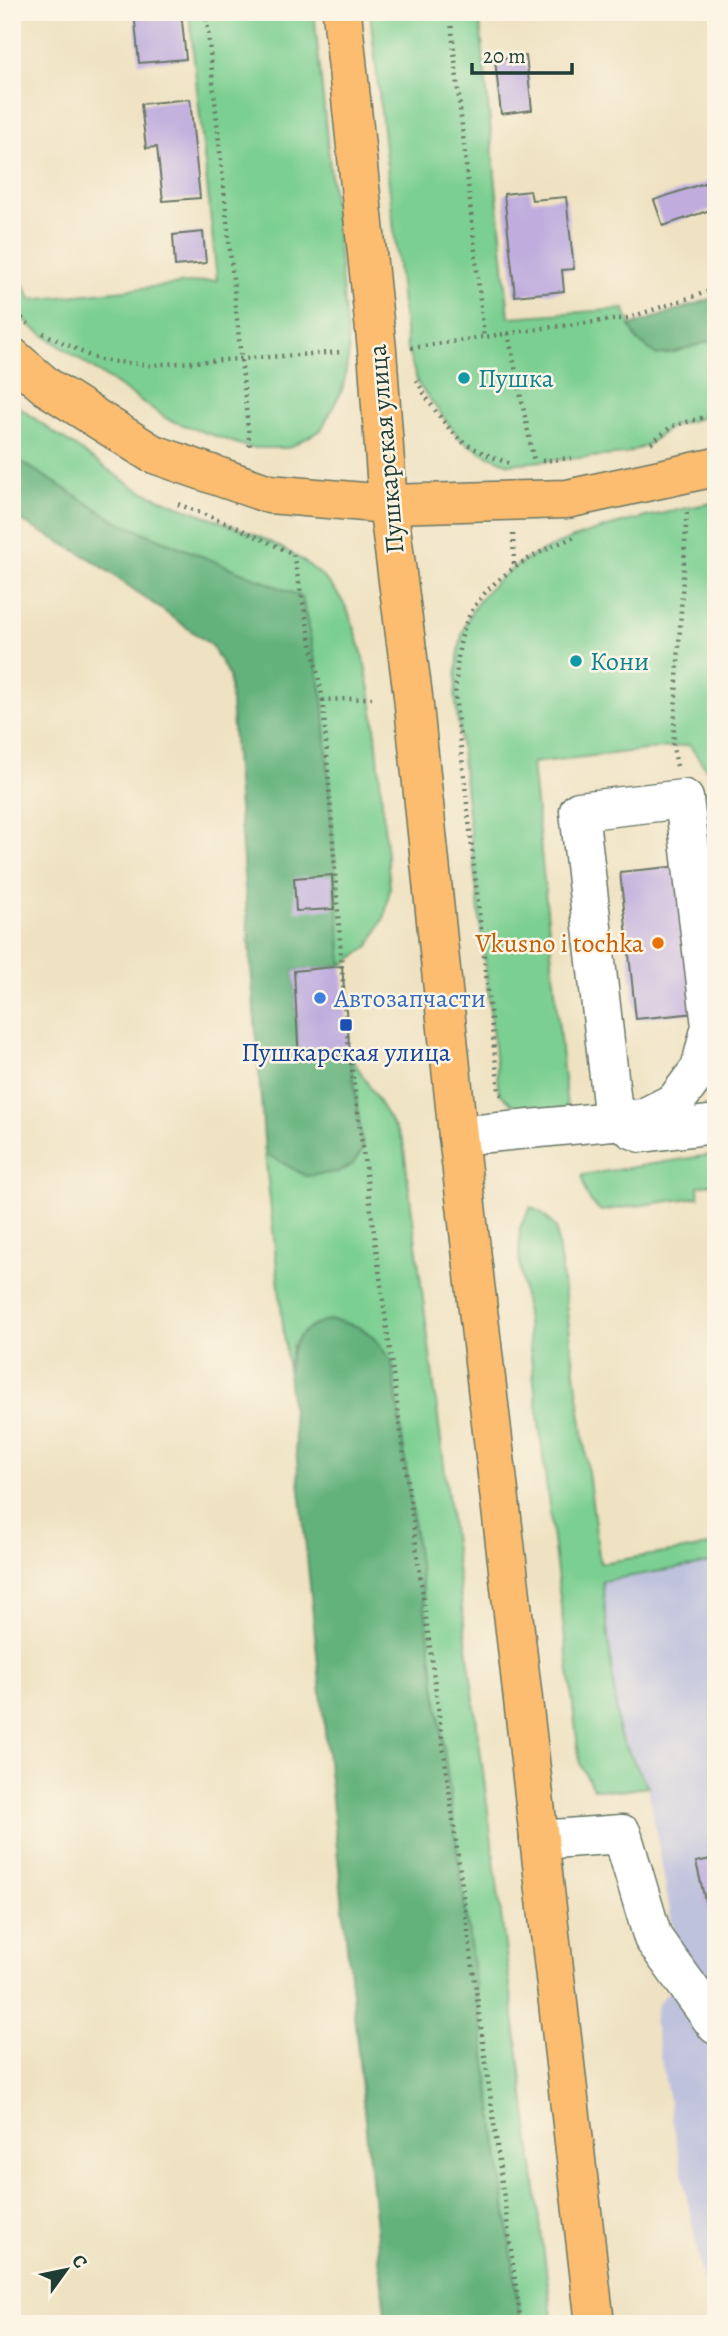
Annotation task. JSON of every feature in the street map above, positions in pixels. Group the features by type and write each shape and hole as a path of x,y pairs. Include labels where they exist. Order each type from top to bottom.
{"main road":[{"name":"Пушкарская улица","path":"342,12 377,350 388,504 413,696 458,1136 595,2324"},
{"path":"12,357 47,387 151,453 269,494 388,504 567,499 716,467"}],"lane":[{"path":"458,1136 643,1118 675,1102 700,1069 711,1026 684,799"},
{"path":"614,1121 579,811 684,799"},
{"path":"684,799 715,830 716,835"},
{"path":"614,1121 642,1133 716,1124"},
{"path":"539,1840 622,1835 653,1938 716,2025"}],"path":[{"path":"206,12 250,448"},
{"path":"450,12 484,337"},
{"path":"411,360 407,348 628,318 716,289"},
{"path":"12,308 32,327 98,360 149,365 349,352"},
{"path":"508,333 534,461"},
{"path":"414,372 418,384 461,440 509,464"},
{"path":"647,445 671,426 716,414"},
{"path":"521,463 573,458"},
{"path":"674,511 696,506"},
{"path":"684,799 673,747 687,509"},
{"path":"234,526 293,554 323,700 346,1025 521,2324"},
{"path":"509,1102 499,1092 455,695 458,653 466,624 480,599 514,567 556,544 582,535"},
{"path":"323,700 372,698"}],"shaded area":[{"path":"716,1562 716,2324 711,2324 654,2023 657,2004 682,1979 648,1787 619,1734 602,1580"}],"green space":[{"path":"189,12 314,12 349,352 343,388 321,430 288,448 250,448 169,420 32,327 12,308 12,264 32,300 217,280"},
{"path":"370,12 479,12 509,317 624,309 638,341 675,352 716,339 716,414 672,426 647,445 625,454 509,464 461,440 418,384 407,348"},
{"path":"716,297 716,339 657,355 638,341 630,326"},
{"path":"12,401 134,487 284,549 311,567 333,588 349,614 366,669 373,707 390,887 385,916 369,946 342,966 323,700 302,597 118,522 12,456"},
{"path":"12,456 118,522 302,597 323,700 342,966 294,971 299,1061 350,1055 363,1149 352,1165 338,1172 306,1176 265,1153 229,676 211,645 91,559 12,516"},
{"path":"716,502 716,782 689,745 532,763 567,1108 538,1111 522,1109 499,1092 455,695 462,634 482,597 507,573 538,553 611,526"},
{"path":"350,1055 403,1141 553,2324 521,2324 392,1363 292,1345 288,1373 265,1153 306,1176 363,1148"},
{"path":"716,1154 716,1183 698,1186 699,1197 601,1211 589,1199 584,1186 582,1175"},
{"path":"531,1207 543,1214 556,1228 600,1563 716,1545 716,1562 602,1581 619,1734 648,1787 619,1791 593,1788 580,1764 519,1257 520,1227"},
{"path":"328,1320 351,1324 366,1331 392,1363 521,2324 386,2324 288,1373 291,1353 297,1339 309,1328"}],"building":[{"path":"134,12 181,12 186,59 139,63"},
{"path":"526,56 532,110 501,114 495,59"},
{"path":"190,99 200,198 163,201 157,147 146,148 141,104"},
{"path":"716,179 716,208 663,226 654,200"},
{"path":"530,191 532,200 566,197 574,269 562,270 564,291 515,296 504,194"},
{"path":"203,232 206,263 175,266 173,235"},
{"name":"Vkusno i tochka","path":"680,866 696,1013 636,1019 620,872"},
{"path":"332,875 334,909 296,911 294,878"},
{"name":"Автозапчасти","path":"342,966 350,1055 299,1061 294,971"},
{"path":"716,1858 716,1933 713,1934 696,1862"}],"place":[{"name":"Пушка","path":"464,378"},
{"name":"Кони","path":"576,661"},
{"name":"Vkusno i tochka","path":"658,943"},
{"name":"Автозапчасти","path":"320,998"},
{"name":"Пушкарская улица","path":"346,1025"}]}
